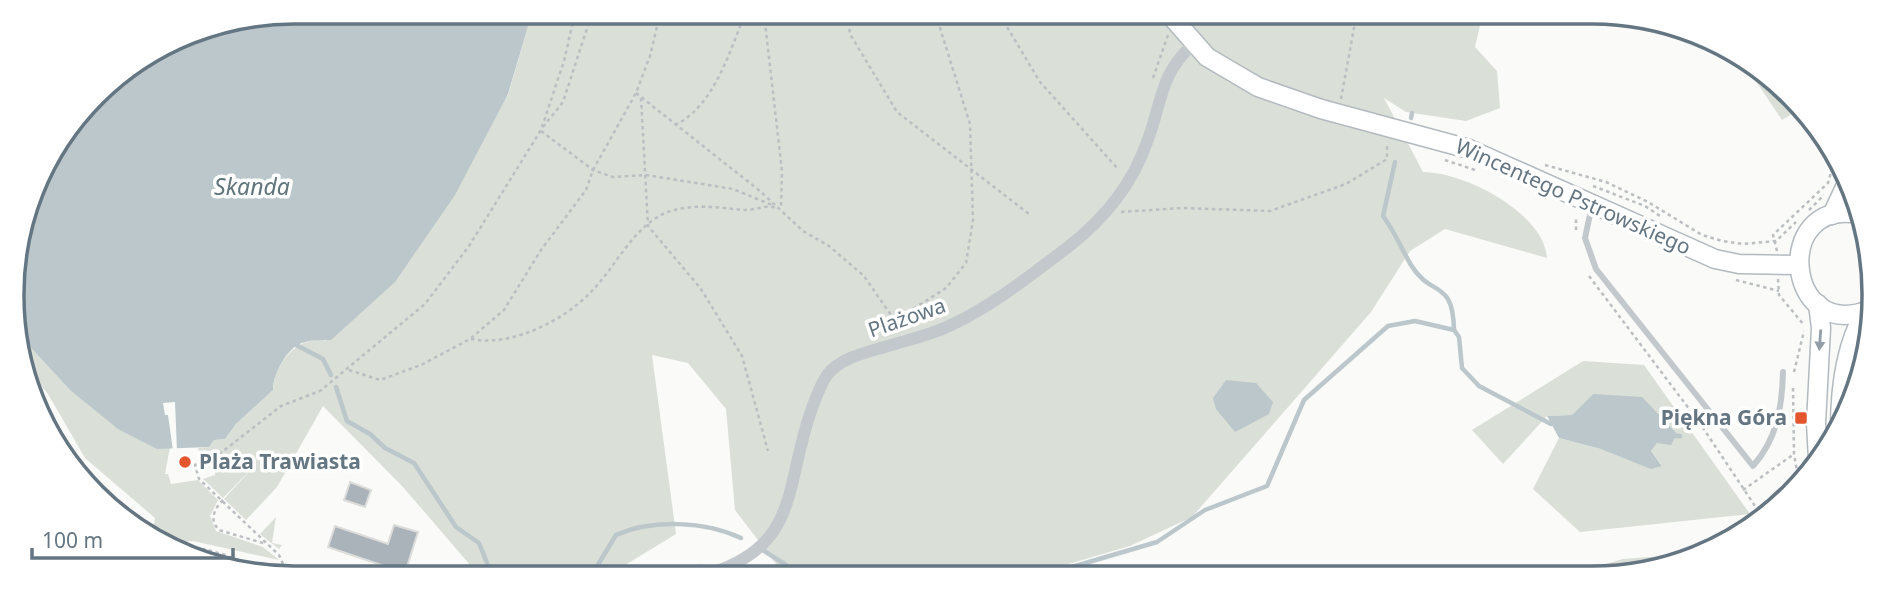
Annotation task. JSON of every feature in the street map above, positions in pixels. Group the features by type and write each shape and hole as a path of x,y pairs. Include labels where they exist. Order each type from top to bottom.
{"street":[{"name":"Wincentego Pstrowskiego","path":"1177,24 1193,44 1226,71 1258,87 1338,114 1469,149 1715,259 1739,264 1798,265"},
{"name":"Plażowa","path":"716,566 748,558 767,540 781,521 788,504 809,416 828,374 855,356 904,335 948,327 992,301 1068,247 1107,211 1129,180 1147,144 1164,79 1172,65 1193,44"},
{"path":"1843,192 1832,215 1810,231 1800,247 1798,265 1803,287 1818,304 1836,313 1862,311"},
{"path":"1832,215 1850,214"},
{"path":"1817,445 1821,328 1818,304"},
{"path":"1841,401 1842,380 1854,334 1861,322"}],"lane":[{"path":"1592,204 1585,238 1596,269 1753,466 1766,451 1781,411 1783,372"}],"path":[{"path":"541,130 564,61 572,24"},
{"path":"283,564 279,555 199,479 195,464 222,452 281,406 320,391 349,370 425,304 469,246 541,130 563,102 588,24"},
{"path":"349,370 380,380 421,365 470,339 504,310 541,250 586,190 593,170 636,93 650,57 658,24"},
{"path":"675,125 699,110 728,56 741,24"},
{"path":"765,24 778,122 782,171 781,209"},
{"path":"849,24 850,34 897,112 944,151 973,167 1029,214"},
{"path":"896,320 946,288 966,263 973,220 970,124 939,24"},
{"path":"1005,24 1040,82 1118,169"},
{"path":"1152,82 1156,64 1167,40 1168,35 1162,26 1164,24"},
{"path":"1338,114 1355,24"},
{"path":"636,93 781,209 803,230 829,246 864,276 904,335"},
{"path":"641,98 648,226 701,289 742,356 768,451"},
{"path":"541,130 593,170 613,177 646,175 733,189 781,209"},
{"path":"1107,211 1182,208 1270,211 1346,184 1387,159 1387,139"},
{"path":"1777,252 1773,235 1828,183 1832,170"},
{"path":"1776,242 1830,189 1835,176"},
{"path":"470,339 485,342 516,337 555,319 591,293 648,226 661,215 680,208 746,210 766,205 781,209"},
{"path":"1576,219 1576,237"},
{"path":"1587,271 1590,281 1699,422 1757,510"},
{"path":"1778,276 1779,295 1805,326 1792,383 1797,471"},
{"path":"904,335 913,326"},
{"path":"894,333 904,335"},
{"path":"1743,490 1794,454"},
{"path":"223,500 214,514 215,525 219,530 269,545"}],"shaded area":[{"path":"529,24 1480,24 1475,47 1497,71 1500,108 1466,121 1406,112 1384,98 1423,172 1460,179 1500,198 1532,226 1543,241 1547,258 1445,229 1410,251 1371,312 1192,517 1130,546 1061,566 778,566 735,510 726,409 688,363 652,355 676,534 623,566 471,566 403,487 323,406 277,487 246,520 224,499 255,465 223,498 203,479 215,475 215,468 204,467 198,448 209,447 214,440 225,439 236,424 273,390 278,370 289,353 306,342 326,341 508,95"},
{"path":"1754,78 1792,114 1782,120"},
{"path":"30,347 70,390 157,449 170,447 165,474 168,474 171,484 198,480 218,500 210,516 216,531 263,547 279,560 193,541 185,542 154,525 155,518 85,458 39,383"},
{"path":"1583,361 1644,365 1750,514 1580,532 1533,489 1559,438 1662,465 1651,451 1657,443 1593,394 1572,415 1547,416 1503,464 1472,430"},
{"path":"276,517 272,543 282,545 279,549 260,534"},
{"path":"1662,556 1600,566 1623,559"}],"water":[{"name":"Skanda","path":"295,24 529,24 508,94 455,195 395,282 331,340 306,342 291,350 278,369 273,390 236,424 225,439 214,440 209,447 157,449 118,429 70,390 30,347 24,295 30,242 45,191 70,145 104,104 130,80 191,45 260,27"},
{"path":"1226,380 1256,383 1273,402 1269,414 1235,432 1216,409 1213,398"},
{"path":"1593,394 1642,397 1677,434 1671,445 1657,443 1651,451 1662,466 1651,469 1601,449 1559,438 1547,416 1572,415"}],"pier":[{"path":"175,402 177,451 173,451 168,415 165,415 163,403"}],"building":[{"path":"350,482 371,490 365,507 344,500"},
{"path":"394,525 418,532 407,566 384,566 328,547 335,526 388,544"}],"waterway":[{"path":"1411,118 1412,113"},
{"path":"1395,162 1383,216 1411,265 1426,282 1440,290 1450,303 1454,330"},
{"path":"1075,566 1157,542 1205,510 1267,486 1304,400 1388,326 1415,321 1454,330 1459,337 1462,368 1479,386 1551,424"},
{"path":"296,345 323,359 331,375"},
{"path":"336,387 347,421 370,434 385,448 414,463 456,527 479,543 488,566"},
{"path":"597,566 616,535 646,526 695,525 741,538"},
{"path":"761,549 787,566"}],"place":[{"name":"Piękna Góra","path":"1801,418"},
{"name":"Plaża Trawiasta","path":"185,462"}]}
